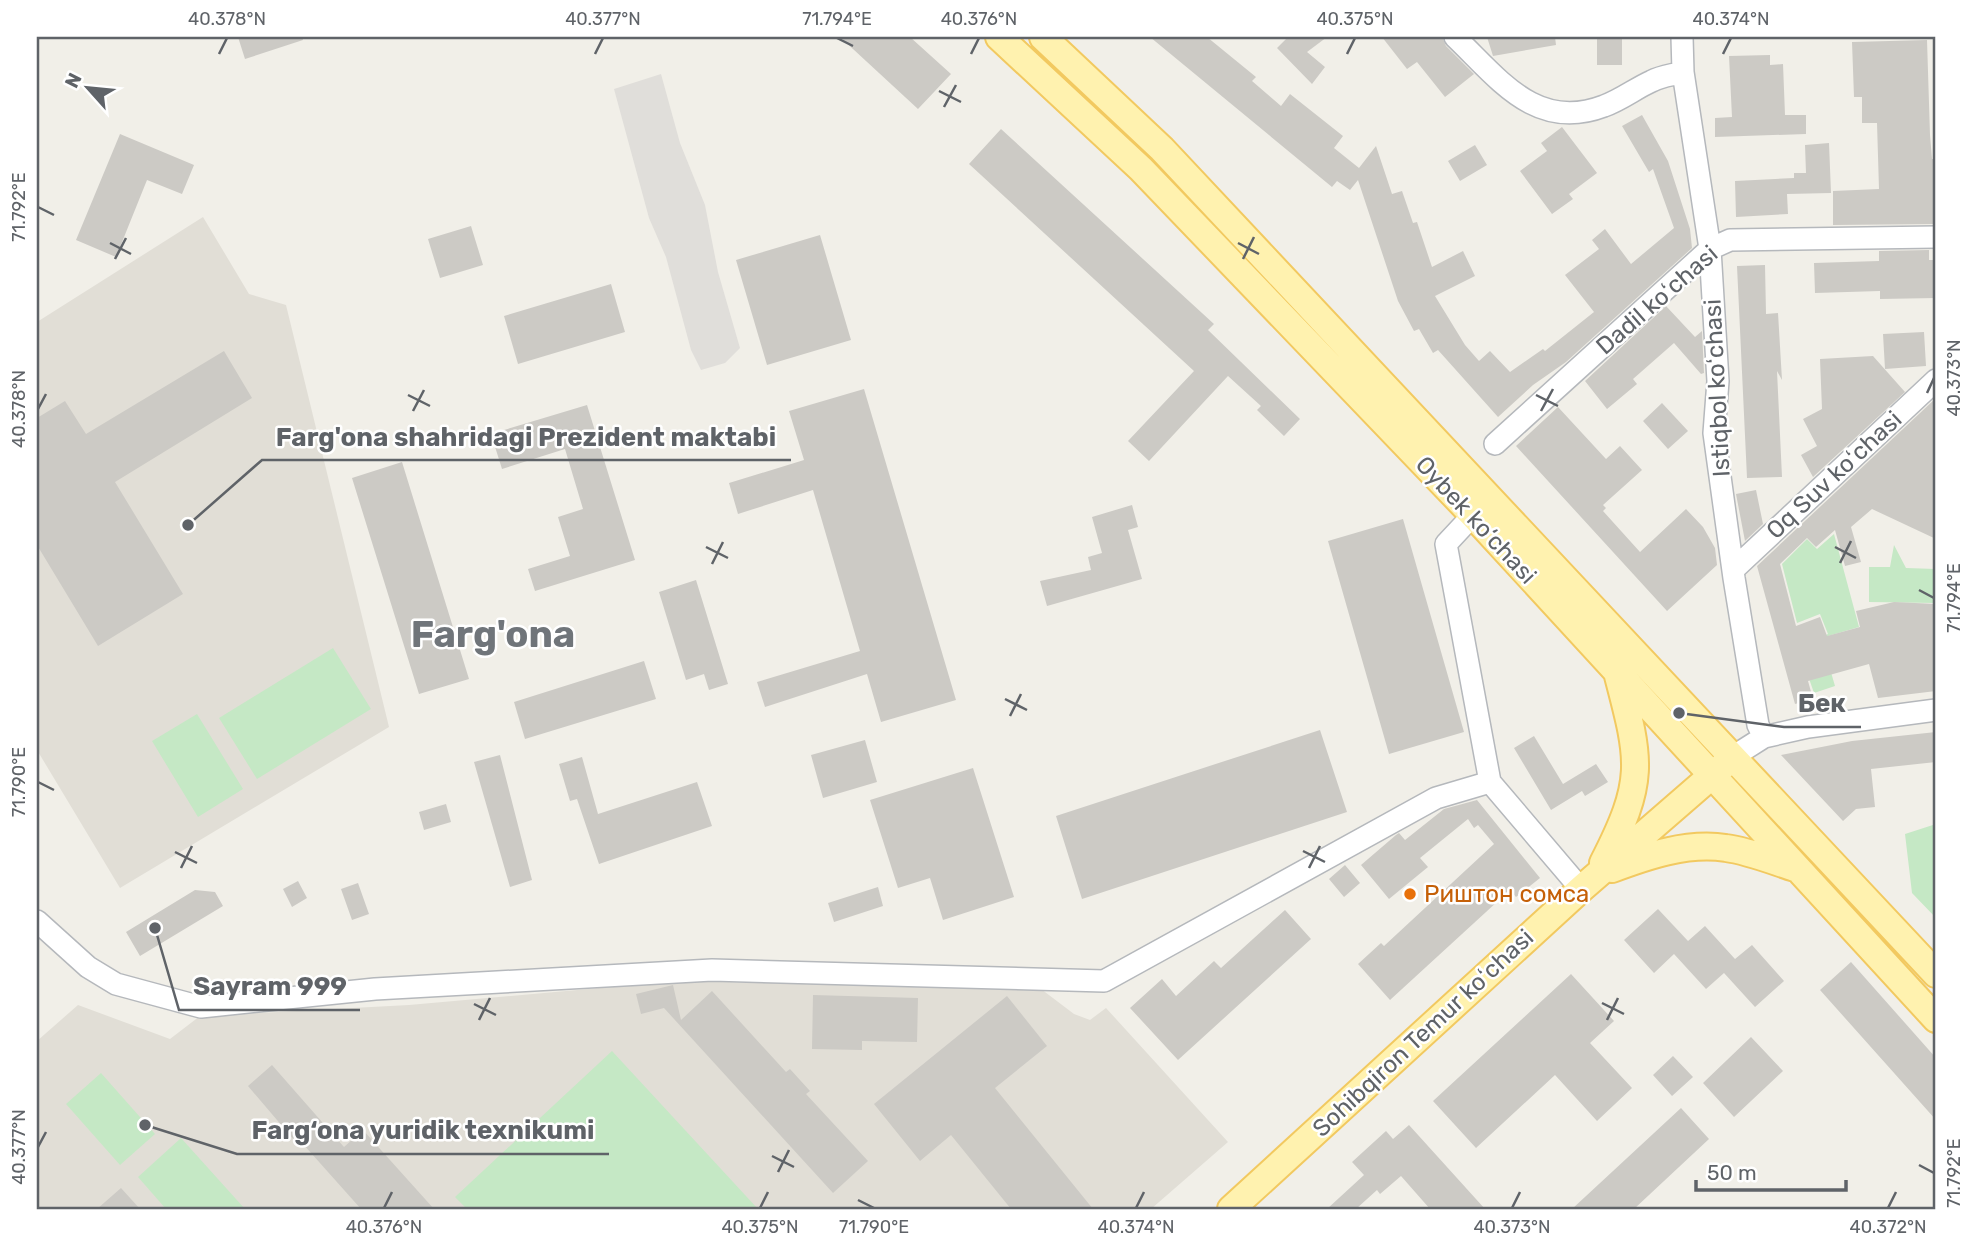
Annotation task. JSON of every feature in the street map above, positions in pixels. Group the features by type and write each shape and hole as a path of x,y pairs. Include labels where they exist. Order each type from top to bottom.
{"main road":[{"name":"Oybek ko‘chasi","path":"999,37 1141,169 1473,515 1936,1019"},
{"name":"Oybek ko‘chasi","path":"1043,37 1162,149 1936,974"},
{"path":"1589,881 1622,825 1636,781 1636,743 1618,674"},
{"name":"Sohibqiron Temur koʻchasi","path":"1231,1209 1589,881 1734,756"},
{"path":"1589,881 1647,856 1689,847 1725,848 1796,868"}],"street":[{"path":"1455,37 1516,96 1536,109 1576,115 1605,106 1654,79 1683,72"},
{"name":"Istiqbol koʻchasi","path":"1682,37 1683,72 1710,249 1718,381 1714,433 1733,570 1758,724 1763,737"},
{"name":"Dadil koʻchasi","path":"1495,444 1710,249 1730,240 1936,237"},
{"name":"Oq Suv koʻchasi","path":"1733,570 1936,380"},
{"path":"1473,515 1446,544 1490,782 1589,881"},
{"path":"1734,756 1763,737 1808,727 1936,710"},
{"path":"37,920 88,967 116,984 201,1007 375,989 712,970 1104,981 1436,798 1490,782"}],"shaded area":[{"path":"661,74 680,143 705,205 718,272 740,348 725,363 701,370 691,350 666,257 649,218 614,89"},
{"path":"203,217 249,294 286,305 389,727 120,888 37,750 37,322"},
{"path":"677,981 1041,989 1074,1014 1090,1020 1106,1008 1228,1142 1151,1209 37,1209 37,1041 78,1005 170,1039 200,1016 409,1005"}],"green space":[{"path":"1834,534 1859,627 1821,638 1835,686 1814,693 1803,661 1810,642 1828,634 1820,614 1797,623 1782,564 1807,539 1817,549"},
{"path":"1894,545 1906,568 1936,569 1936,603 1869,602 1869,567 1890,567"},
{"path":"333,648 371,709 257,779 219,718"},
{"path":"197,714 243,789 198,817 152,741"},
{"path":"1936,824 1936,918 1912,893 1905,834"},
{"path":"612,1051 758,1209 467,1209 455,1197"},
{"path":"101,1073 155,1134 120,1165 66,1104"},
{"path":"181,1138 245,1209 166,1209 138,1177"}],"building":[{"path":"238,37 302,37 303,40 245,59"},
{"path":"840,37 910,37 951,74 918,109"},
{"path":"1150,37 1207,37 1256,77 1252,81 1281,106 1290,94 1343,136 1334,148 1359,168 1376,146 1392,194 1402,191 1413,223 1417,222 1432,267 1463,251 1475,276 1435,296 1465,345 1479,361 1490,351 1510,372 1543,349 1545,351 1594,312 1565,275 1599,249 1592,240 1605,229 1631,264 1674,228 1653,169 1649,172 1622,126 1642,115 1668,161 1690,229 1692,248 1566,362 1533,385 1498,417 1438,350 1433,353 1419,329 1414,331 1398,301 1358,180 1350,190 1337,181 1332,187"},
{"path":"1288,37 1327,37 1307,52 1325,67 1312,84 1277,48"},
{"path":"1382,37 1442,37 1446,46 1474,74 1445,97 1417,62 1407,69"},
{"path":"1487,37 1555,37 1556,45 1493,56"},
{"path":"1597,37 1622,37 1622,65 1597,65"},
{"path":"1927,40 1930,135 1932,159 1936,159 1936,224 1833,225 1833,191 1879,189 1877,123 1862,123 1862,97 1854,97 1852,42"},
{"path":"1770,55 1770,65 1783,64 1785,115 1806,115 1806,134 1715,137 1715,118 1732,117 1729,56"},
{"path":"1562,127 1597,173 1569,194 1573,199 1552,214 1520,171 1547,151 1541,143"},
{"path":"1001,129 1214,324 1208,330 1300,419 1284,436 1257,410 1261,406 1228,376 1149,461 1128,441 1194,371 969,164"},
{"path":"120,134 194,165 182,194 147,180 116,257 76,240"},
{"path":"1829,143 1831,193 1787,194 1788,214 1736,217 1735,181 1794,178 1794,173 1806,173 1805,145"},
{"path":"1475,145 1487,165 1460,181 1448,161"},
{"path":"471,226 483,265 440,278 428,239"},
{"path":"820,235 851,340 767,365 736,260"},
{"path":"1929,250 1929,260 1936,260 1936,298 1880,299 1880,291 1815,293 1814,263 1879,261 1879,251"},
{"path":"1765,265 1766,314 1778,313 1782,380 1777,371 1782,477 1747,478 1737,266"},
{"path":"611,284 625,332 518,364 504,316"},
{"path":"1666,306 1695,337 1702,331 1704,373 1701,374 1674,343 1633,379 1637,384 1607,409 1585,381"},
{"path":"1924,332 1926,366 1885,369 1883,334"},
{"path":"224,351 252,398 115,482 183,594 98,646 37,545 37,418 65,401 86,434"},
{"path":"1873,356 1905,392 1813,477 1801,455 1817,446 1803,419 1822,409 1820,359"},
{"path":"864,389 956,700 881,722 867,674 765,707 757,682 860,651 813,490 738,514 729,483 804,460 789,411"},
{"path":"1936,398 1936,539 1872,509 1851,527 1861,562 1845,566 1835,530 1816,547 1807,538 1780,564 1796,626 1820,617 1827,636 1860,627 1856,611 1894,602 1936,604 1936,691 1878,698 1869,664 1808,681 1813,699 1795,704 1757,566"},
{"path":"1662,403 1688,431 1668,449 1643,421"},
{"path":"587,405 635,560 535,591 528,569 570,556 558,517 583,509 565,449 502,469 491,434"},
{"path":"1558,407 1606,459 1620,446 1642,470 1603,505 1606,508 1603,511 1640,552 1686,509 1703,527 1715,548 1717,565 1667,611 1516,446"},
{"path":"402,462 469,679 419,694 352,478"},
{"path":"1756,490 1763,524 1745,541 1736,494"},
{"path":"1132,505 1138,527 1128,530 1142,579 1047,606 1040,581 1091,570 1088,557 1102,553 1092,517"},
{"path":"1403,519 1464,732 1389,754 1328,541"},
{"path":"696,580 728,684 709,690 704,674 686,680 659,592"},
{"path":"644,661 656,699 525,739 514,702"},
{"path":"1320,730 1347,812 1082,899 1056,816"},
{"path":"1936,732 1936,762 1871,769 1875,807 1856,809 1843,821 1781,755 1852,741"},
{"path":"1534,736 1563,784 1596,764 1608,782 1585,796 1582,791 1551,810 1514,748"},
{"path":"865,740 877,782 823,798 811,755"},
{"path":"500,755 532,880 510,887 474,762"},
{"path":"582,757 598,814 697,782 712,826 599,864 577,799 570,801 559,764"},
{"path":"973,768 1014,897 943,920 930,878 898,888 870,800"},
{"path":"1477,800 1540,878 1516,897 1510,890 1390,1000 1358,964 1381,943 1384,946 1494,844 1478,825 1474,828 1468,819 1420,858 1428,867 1389,899 1361,865 1399,833 1405,840 1444,809"},
{"path":"446,804 451,822 424,830 419,812"},
{"path":"1345,865 1360,883 1344,897 1329,879"},
{"path":"298,881 307,898 292,907 283,889"},
{"path":"358,883 369,914 352,920 341,889"},
{"path":"878,887 883,906 834,922 828,903"},
{"path":"195,890 215,892 223,906 140,956 126,932"},
{"path":"1658,909 1688,941 1705,926 1735,959 1752,945 1784,981 1755,1007 1724,973 1706,989 1674,954 1654,973 1624,940"},
{"path":"1285,910 1311,939 1178,1060 1130,1008 1162,979 1176,996 1214,961 1221,968"},
{"path":"1851,962 1936,1058 1936,1120 1820,990"},
{"path":"1571,974 1614,1021 1590,1043 1632,1088 1597,1121 1555,1075 1476,1148 1433,1101"},
{"path":"673,985 681,1020 712,991 786,1072 790,1069 810,1091 806,1094 868,1161 833,1193 664,1008 641,1014 636,994"},
{"path":"813,995 918,998 917,1042 862,1041 862,1050 812,1049"},
{"path":"1007,996 1047,1046 995,1088 1093,1209 1011,1209 951,1135 920,1161 874,1104"},
{"path":"1751,1037 1783,1071 1734,1117 1703,1083"},
{"path":"1673,1056 1693,1077 1672,1096 1653,1075"},
{"path":"272,1065 344,1147 363,1130 434,1209 361,1209 303,1144 300,1147 248,1086"},
{"path":"1681,1108 1709,1139 1634,1209 1572,1209"},
{"path":"1409,1125 1485,1209 1430,1209 1401,1176 1380,1194 1377,1190 1356,1209 1327,1209 1364,1175 1352,1162 1386,1131 1393,1139"},
{"path":"121,1188 140,1209 97,1209"}],"place":[{"name":"Farg'ona shahridagi Prezident maktabi","path":"188,525"},
{"name":"Бек","path":"1679,713"},
{"name":"Риштон сомса","path":"1410,894"},
{"name":"Sayram 999","path":"155,928"},
{"name":"Farg‘ona yuridik texnikumi","path":"145,1125"}],"district":[{"name":"Farg'ona","path":"493,634"}]}
